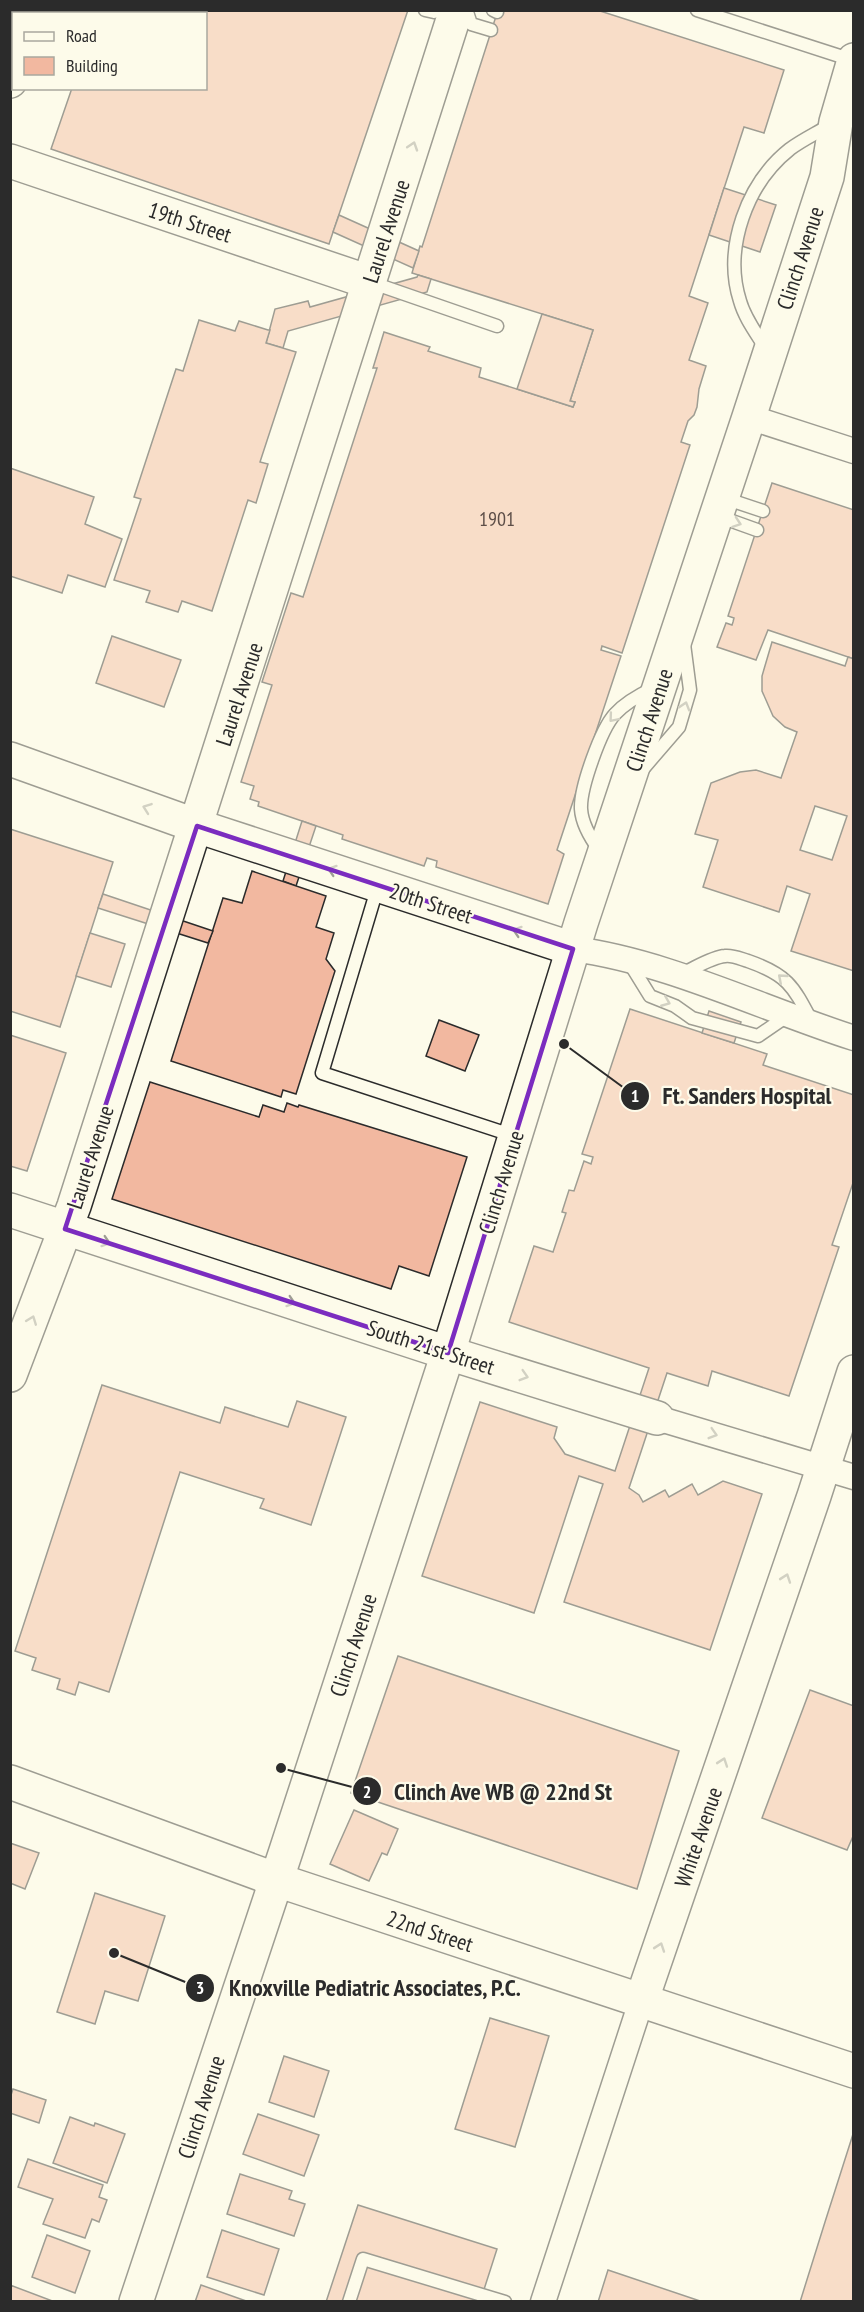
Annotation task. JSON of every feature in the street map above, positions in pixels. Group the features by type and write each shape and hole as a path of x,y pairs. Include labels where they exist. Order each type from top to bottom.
{"street":[{"name":"Laurel Avenue","path":"10,1375 65,1228 197,826 369,282 464,11"},
{"name":"Clinch Avenue","path":"136,2301 277,1880 448,1353 603,855 750,417 826,177 836,122 853,60"},
{"name":"19th Street","path":"10,161 369,282"},
{"path":"750,417 854,451"},
{"name":"20th Street","path":"10,759 197,826 378,886 573,949 606,954 677,976 814,1026 854,1038"},
{"name":"South 21st Street","path":"10,1210 448,1353 839,1472"},
{"name":"White Avenue","path":"543,2301 641,2002 839,1472 854,1372"},
{"name":"22nd Street","path":"10,1782 277,1880 641,2002 852,2067"}],"lane":[{"path":"425,10 434,12 436,10"},
{"path":"697,10 853,60"},
{"path":"464,11 471,24 491,30"},
{"path":"769,354 745,315 740,300 735,278 735,244 751,197 776,162 791,148 836,122"},
{"path":"369,282 497,326"},
{"path":"720,506 763,511"},
{"path":"720,506 757,530"},
{"path":"627,786 679,728 690,690 681,624"},
{"path":"603,855 588,836 581,809 586,780 604,728 630,700 660,685"},
{"path":"378,886 322,1073 515,1136"},
{"path":"677,976 723,956 731,956 772,970 785,978 798,995 814,1026"},
{"path":"629,961 650,996 675,1006 692,1018 758,1036 787,1016"},
{"path":"349,2301 363,2259 505,2301"}],"highlighted area":[{"path":"197,826 573,949 448,1353 65,1229"}],"building":[{"path":"98,10 408,10 329,244 51,149 71,90 207,90 207,12 98,12"},
{"path":"498,10 597,10 784,70 764,133 744,127 689,296 708,303 689,360 706,366 699,389 697,407 694,415 688,421 681,442 690,445 622,653 602,646 601,650 621,656 557,850 564,854 548,904 436,867 437,861 427,858 424,866 342,839 343,835 258,806 259,802 250,799 254,786 241,782 272,685 262,682 291,593 303,597 377,368 373,368 384,332 430,347 428,351 481,368 479,377 573,407 575,402 570,401 593,330 412,273"},
{"path":"724,188 776,205 760,252 709,235"},
{"path":"339,215 419,251 413,268 333,232"},
{"path":"418,275 431,279 427,292 288,331 283,348 266,343 275,309 308,301 310,307"},
{"path":"542,314 593,330 570,401 575,402 573,407 517,389"},
{"path":"199,320 235,331 239,321 270,330 266,343 296,352 260,462 268,464 256,503 248,500 212,611 182,601 178,612 146,602 150,591 114,580 141,499 134,497 176,369 183,371"},
{"path":"10,468 94,497 85,524 122,539 105,587 68,575 62,593 10,576"},
{"path":"772,483 854,510 854,659 768,630 756,660 717,647 726,623 732,625 734,618 728,616"},
{"path":"112,636 181,660 164,707 96,683"},
{"path":"772,642 845,666 848,657 854,659 854,971 791,951 810,894 787,886 779,912 703,887 718,840 695,834 711,783 740,772 756,770 781,778 797,732 785,727 773,716 762,691 762,676","holes":["815,806 847,816 832,860 800,850"]},
{"path":"302,821 316,826 296,886 283,881"},
{"path":"10,829 113,862 60,1027 10,1011"},
{"path":"252,871 326,896 316,927 334,933 326,959 335,971 296,1094 283,1090 281,1097 171,1061 223,898 242,903"},
{"path":"103,894 213,931 208,943 98,908"},
{"path":"90,933 125,944 111,987 76,976"},
{"path":"630,1009 767,1054 763,1065 854,1095 854,1180 832,1245 839,1247 789,1396 712,1371 708,1386 667,1373 629,1488 639,1495 643,1502 665,1490 669,1497 692,1484 698,1495 723,1481 762,1494 710,1650 564,1602 603,1484 579,1476 534,1613 422,1576 480,1402 557,1427 554,1438 565,1454 615,1471 649,1368 509,1322 534,1246 553,1252 566,1213 562,1212 569,1190 574,1191 584,1161 591,1164 593,1157 582,1154"},
{"path":"709,1011 741,1022 734,1043 702,1033"},
{"path":"439,1020 479,1035 465,1071 426,1056"},
{"path":"10,1035 66,1053 27,1171 10,1166"},
{"path":"150,1082 259,1117 263,1105 284,1112 287,1103 298,1107 299,1105 467,1157 429,1276 399,1266 391,1289 112,1199"},
{"path":"102,1385 220,1423 225,1407 288,1427 297,1401 346,1417 311,1525 260,1508 264,1499 180,1472 109,1692 79,1682 75,1695 57,1689 60,1679 32,1670 36,1658 15,1651"},
{"path":"398,1656 679,1751 637,1889 351,1793"},
{"path":"810,1690 854,1706 854,1834 847,1850 762,1818"},
{"path":"354,1810 398,1829 387,1855 382,1853 369,1881 330,1864"},
{"path":"10,1843 39,1853 25,1889 10,1883"},
{"path":"95,1893 165,1916 138,2001 105,1991 95,2024 57,2012"},
{"path":"490,2018 549,2036 515,2147 455,2129"},
{"path":"284,2056 329,2071 314,2117 269,2102"},
{"path":"13,2089 46,2100 39,2123 10,2113 10,2098"},
{"path":"258,2114 319,2135 304,2176 243,2154"},
{"path":"70,2117 125,2134 107,2183 53,2163"},
{"path":"854,2131 854,2302 800,2302 825,2222"},
{"path":"28,2159 103,2185 99,2197 107,2200 99,2222 92,2219 85,2238 43,2224 53,2199 18,2187"},
{"path":"240,2174 292,2191 289,2199 305,2204 294,2236 227,2214"},
{"path":"358,2205 497,2249 480,2302 326,2302"},
{"path":"222,2230 279,2249 264,2295 207,2277"},
{"path":"47,2235 90,2251 75,2293 32,2277"},
{"path":"608,2270 703,2302 598,2302"},
{"path":"10,2285 55,2302 10,2302"},
{"path":"201,2285 249,2302 195,2302"}],"place":[{"name":"Ft. Sanders Hospital","path":"564,1044"},
{"name":"Clinch Ave WB @ 22nd St","path":"281,1768"},
{"name":"Knoxville Pediatric Associates, P.C.","path":"114,1953"}]}
